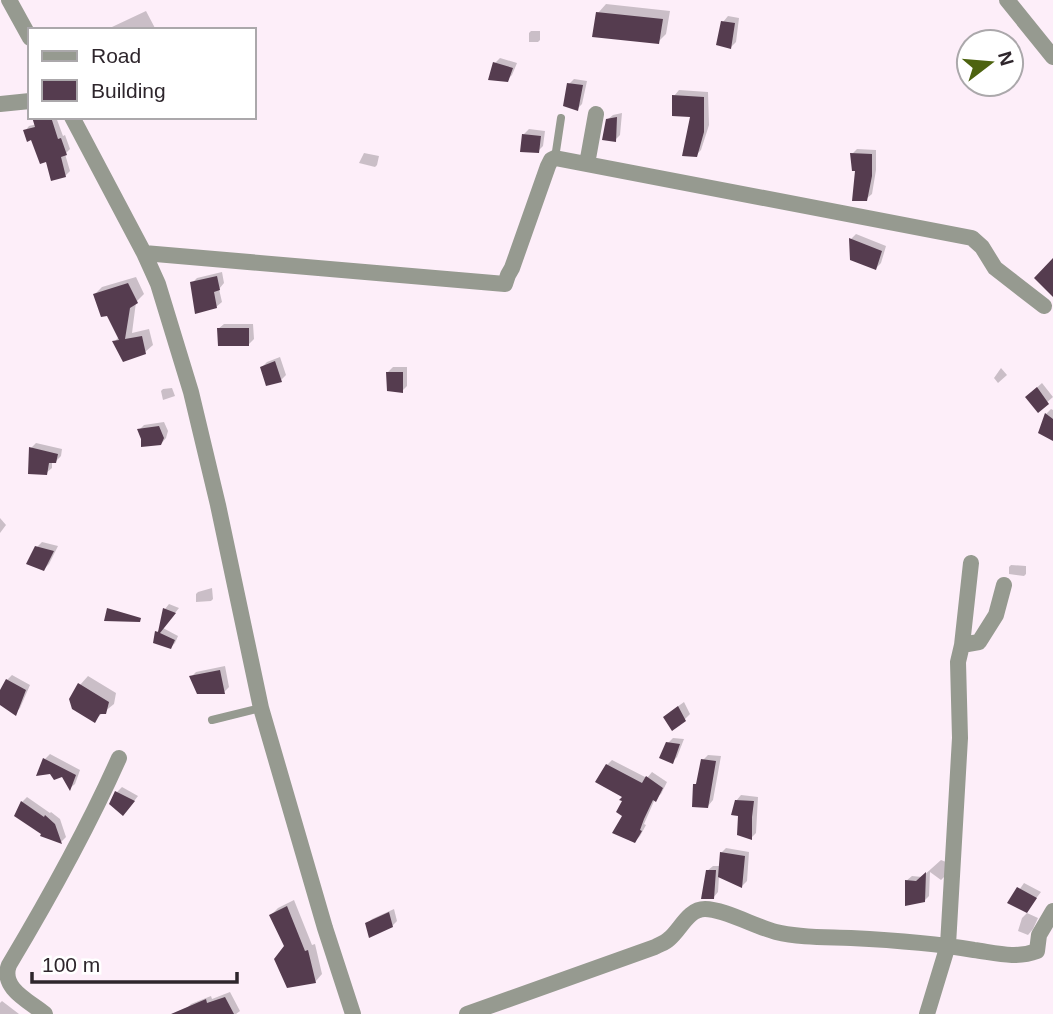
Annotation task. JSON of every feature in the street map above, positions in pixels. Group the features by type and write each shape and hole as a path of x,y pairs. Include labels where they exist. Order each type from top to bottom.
{"street":[{"path":"9,0 28,34"},
{"path":"1007,0 1053,57"},
{"path":"0,104 28,101"},
{"path":"587,164 596,114"},
{"path":"73,119 158,284 191,392 261,708 353,1014"},
{"path":"144,253 505,284 548,166 555,158 972,238 982,247 995,268 1044,306"},
{"path":"928,1014 948,945 960,738 958,662 971,564"},
{"path":"962,645 979,642 996,615 1004,585"},
{"path":"45,1014 9,986 6,974 50,897 119,758"},
{"path":"467,1014 655,947 671,937 696,911 705,909 784,934 948,945 1013,956 1037,951 1039,935 1053,911"}],"lane":[{"path":"555,158 561,118"},
{"path":"212,720 261,708"}],"building":[{"path":"596,12 663,19 659,44 592,37"},
{"path":"721,21 735,23 731,49 716,45"},
{"path":"493,62 513,68 508,82 488,80"},
{"path":"567,83 583,85 578,111 563,106"},
{"path":"672,95 704,97 704,132 697,157 682,156 690,117 672,116"},
{"path":"617,117 616,142 602,140 606,119"},
{"path":"33,119 52,119 67,155 61,157 66,177 51,181 46,162 40,164 31,140 27,142 23,130 35,127"},
{"path":"522,134 541,136 539,153 520,152"},
{"path":"850,153 872,154 872,176 867,201 852,201 855,171 852,171"},
{"path":"849,238 882,251 876,270 850,260"},
{"path":"1053,258 1053,297 1034,278"},
{"path":"217,276 220,290 214,292 217,308 195,314 190,282"},
{"path":"128,283 138,303 130,308 125,339 142,336 146,354 123,362 112,341 119,340 107,316 101,317 93,294"},
{"path":"217,328 249,328 249,346 218,346"},
{"path":"275,361 282,382 266,386 260,367"},
{"path":"386,372 403,372 403,393 387,391"},
{"path":"1037,387 1049,404 1038,413 1025,397"},
{"path":"1045,413 1053,419 1053,441 1038,433"},
{"path":"159,426 164,438 161,445 141,447 137,429"},
{"path":"29,447 58,454 56,463 49,463 47,475 28,474"},
{"path":"35,546 54,551 44,571 26,564"},
{"path":"107,608 141,618 140,622 104,621"},
{"path":"163,608 176,613 160,633 175,640 171,649 153,643"},
{"path":"220,670 225,694 197,694 189,676"},
{"path":"6,679 26,690 16,716 0,705 0,690"},
{"path":"78,683 109,702 106,714 100,714 95,723 72,709 69,699"},
{"path":"678,706 686,721 672,731 663,717"},
{"path":"666,742 680,744 673,764 659,758"},
{"path":"43,758 76,775 70,791 62,777 54,780 50,774 36,776"},
{"path":"701,759 716,761 708,808 692,807 693,784 696,784"},
{"path":"606,764 642,783 646,776 663,788 656,802 653,800 635,843 612,833 622,816 616,812 622,797 595,782"},
{"path":"115,791 135,801 123,816 109,804"},
{"path":"735,800 754,801 752,840 737,835 738,816 731,815"},
{"path":"21,801 55,824 62,844 40,836 41,834 14,816"},
{"path":"720,852 745,856 742,888 718,877"},
{"path":"706,870 716,870 714,899 701,899"},
{"path":"926,872 925,902 905,906 905,880 916,881"},
{"path":"1017,887 1037,898 1027,913 1007,903"},
{"path":"287,906 305,951 308,950 316,983 287,988 274,959 284,946 269,915"},
{"path":"389,912 393,927 369,938 365,923"},
{"path":"225,997 234,1014 171,1014 206,999 207,1003"}]}
